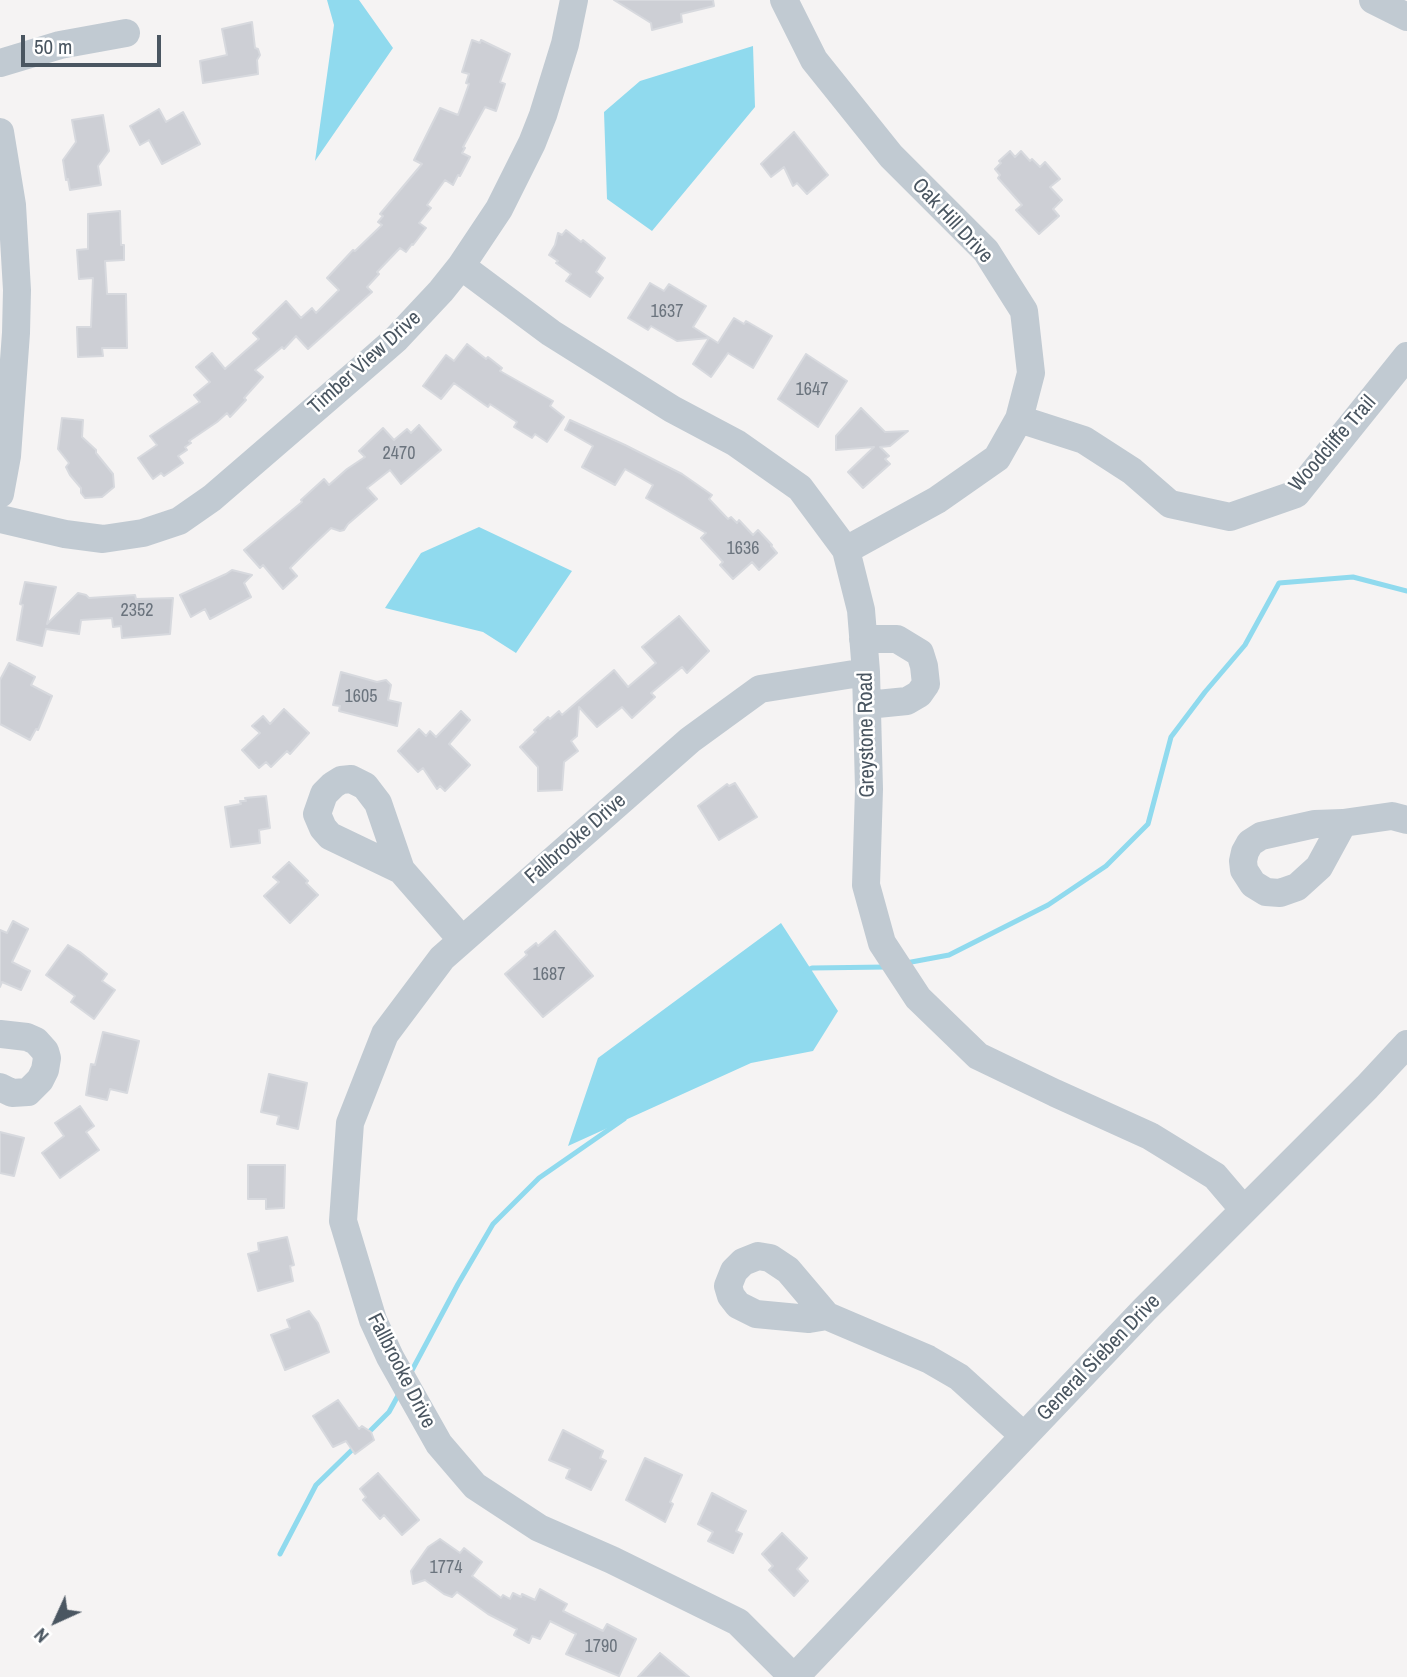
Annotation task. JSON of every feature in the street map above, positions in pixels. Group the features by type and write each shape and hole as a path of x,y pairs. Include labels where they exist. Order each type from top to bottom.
{"street":[{"name":"Timber View Drive","path":"0,519 65,534 103,539 143,534 180,520 212,498 373,360 419,316 461,266 499,209 532,143 556,75 574,0"},
{"name":"Oak Hill Drive","path":"784,0 814,60 891,156 986,251 1024,311 1031,373 1018,419 997,458 937,500 846,550"},
{"path":"1373,0 1407,17"},
{"path":"0,63 60,45 126,33"},
{"path":"0,132 12,205 17,290 6,456 0,494"},
{"name":"Greystone Road","path":"461,266 551,333 672,409 736,443 800,488 846,550 861,610 866,672 869,789 866,885 882,943 918,998 978,1056 1150,1136 1215,1176 1244,1210"},
{"name":"Woodcliffe Trail","path":"1018,419 1084,440 1132,471 1170,504 1230,517 1296,494 1407,356"},
{"path":"863,639 897,639 920,653 925,667 926,684 919,694 907,701 867,705"},
{"name":"Fallbrooke Drive","path":"794,1677 738,1622 612,1560 539,1528 475,1486 439,1444 390,1357 373,1320 343,1221 350,1123 385,1034 442,958 690,740 760,689 866,672"},
{"path":"1343,823 1392,816 1407,820"},
{"path":"401,870 463,940"},
{"path":"0,1034 27,1037 36,1041 45,1051 47,1058 40,1080 28,1092 12,1093 0,1087"},
{"name":"General Sieben Drive","path":"794,1677 1145,1309 1407,1044"},
{"path":"827,1316 928,1359 959,1377 1024,1436"}],"water":[{"path":"327,0 359,0 393,48 315,161 334,25"},
{"path":"753,46 755,107 652,231 607,199 604,112 640,81"},
{"path":"479,527 572,571 516,653 483,632 385,608 421,553"},
{"path":"781,923 838,1011 813,1051 751,1063 568,1146 598,1058"}],"building":[{"path":"614,0 713,0 714,6 681,14 682,22 652,30 651,23"},
{"path":"252,22 255,48 260,55 257,60 258,74 203,83 200,61 227,55 222,29"},
{"path":"472,40 480,43 481,40 510,54 500,82 505,84 496,111 485,107 463,147 465,148 462,153 470,157 460,176 458,175 453,185 445,180 427,205 431,208 419,223 426,228 406,252 400,248 377,272 379,274 367,287 372,292 308,349 296,336 284,349 282,347 255,370 263,377 244,398 246,400 230,417 227,413 189,441 191,443 185,447 187,450 178,456 183,463 164,476 161,473 153,479 138,458 157,445 150,436 200,402 194,395 210,382 196,367 212,353 225,369 259,339 253,333 286,301 301,318 312,308 316,313 339,290 327,278 353,250 382,225 378,222 383,216 380,214 422,164 414,160 440,108 458,115 469,84 466,83 469,74 462,72"},
{"path":"159,109 166,122 183,112 200,144 162,164 149,140 140,145 130,126"},
{"path":"103,115 109,151 98,166 101,185 70,190 63,160 76,142 72,120"},
{"path":"794,132 828,175 807,194 797,183 793,186 784,167 771,177 761,164"},
{"path":"1010,151 1015,157 1021,151 1040,167 1045,162 1060,179 1050,187 1062,200 1053,209 1059,216 1039,234 1016,210 1022,205 998,178 1000,175 995,169"},
{"path":"120,211 124,260 105,261 107,294 126,294 127,348 102,348 103,356 78,357 77,327 91,327 93,278 79,279 77,250 88,249 88,214"},
{"path":"566,230 605,258 596,272 603,278 590,297 566,281 571,274 549,255 558,233 562,235"},
{"path":"650,283 664,291 669,284 706,306 693,327 718,343 734,318 744,324 746,321 772,336 753,368 728,353 711,377 693,364 709,338 677,341 651,326 648,330 628,318"},
{"path":"467,344 502,368 500,371 553,401 550,406 564,417 547,442 535,434 532,438 514,427 517,422 490,404 488,407 454,383 441,399 423,386 446,355 454,361"},
{"path":"806,354 847,381 818,427 778,399"},
{"path":"861,408 885,432 908,431 890,446 880,447 889,456 885,459 890,464 863,488 848,472 874,447 836,450 836,436"},
{"path":"62,418 83,420 82,437 96,450 113,474 114,487 102,497 85,498 81,488 70,475 66,467 69,463 58,449"},
{"path":"570,420 682,474 712,495 709,499 728,519 731,517 737,523 739,520 753,535 758,530 777,553 759,570 752,562 733,579 720,565 723,562 701,538 706,533 646,498 653,485 625,469 615,485 582,467 593,446 565,430"},
{"path":"419,425 441,450 401,484 390,470 367,488 377,499 344,530 331,528 309,549 290,568 297,576 283,589 263,565 260,568 244,550 302,502 301,500 324,479 329,485 365,457 359,451 383,428 394,440 407,429 411,433"},
{"path":"232,570 252,575 244,583 251,597 210,619 205,609 191,617 180,595"},
{"path":"25,582 56,587 47,624 78,593 89,598 135,595 136,599 173,598 170,634 122,638 121,626 113,627 112,618 81,620 79,634 46,629 42,646 17,640"},
{"path":"679,616 709,651 687,673 682,667 651,693 655,697 632,718 622,707 597,727 579,707 577,736 571,741 578,751 564,762 562,790 538,791 538,767 520,747 548,717 550,719 559,711 562,715 614,670 628,687 656,663 642,647"},
{"path":"9,663 35,677 31,685 52,696 38,730 36,729 30,740 0,724 0,680"},
{"path":"341,672 377,682 386,680 391,685 388,700 401,703 397,726 339,711 340,706 333,705"},
{"path":"284,709 309,733 290,754 287,751 271,767 266,762 259,768 242,750 260,733 252,726 263,716 270,724"},
{"path":"461,711 470,720 449,744 470,765 445,791 440,786 437,789 423,768 418,772 398,751 419,729 426,736 430,731 436,737"},
{"path":"735,783 757,817 719,840 698,806 727,784 729,786"},
{"path":"266,796 270,828 259,830 260,843 231,847 225,807 241,804 240,801 246,801 245,798"},
{"path":"289,862 318,895 290,923 264,896 279,882 273,877"},
{"path":"13,921 28,929 12,962 30,971 21,990 2,982 0,987 0,930 7,933"},
{"path":"555,931 593,976 543,1017 505,974 527,955 525,952 536,943 538,946"},
{"path":"68,945 107,974 102,981 115,990 94,1019 71,1002 75,996 46,975"},
{"path":"103,1032 139,1041 127,1093 110,1089 107,1100 86,1095 91,1064 95,1065"},
{"path":"269,1074 307,1083 298,1129 277,1124 279,1116 261,1112"},
{"path":"80,1106 94,1126 86,1132 99,1150 60,1178 42,1153 64,1136 55,1123"},
{"path":"0,1132 24,1138 14,1176 0,1173"},
{"path":"248,1165 285,1165 284,1208 266,1209 266,1199 248,1199"},
{"path":"287,1237 294,1265 290,1266 293,1281 258,1291 248,1254 259,1251 258,1243"},
{"path":"309,1311 318,1323 329,1352 285,1370 271,1335 290,1328 287,1320"},
{"path":"338,1400 359,1429 362,1426 371,1432 374,1440 355,1454 346,1441 333,1447 313,1416"},
{"path":"563,1430 603,1451 600,1458 606,1461 591,1490 566,1478 570,1469 549,1460"},
{"path":"645,1458 682,1475 670,1502 673,1504 665,1522 626,1500"},
{"path":"378,1473 419,1520 402,1535 384,1515 380,1519 363,1500 366,1497 360,1489"},
{"path":"712,1493 746,1511 736,1531 742,1534 733,1553 708,1541 713,1532 698,1524"},
{"path":"782,1533 807,1558 797,1569 808,1581 794,1596 769,1570 773,1566 762,1554"},
{"path":"440,1539 460,1553 464,1548 482,1562 472,1576 501,1598 503,1595 510,1599 513,1593 535,1600 540,1589 567,1604 563,1611 603,1631 607,1624 636,1639 619,1676 566,1654 576,1634 550,1621 540,1639 532,1636 529,1643 514,1635 517,1629 488,1614 457,1592 452,1597 444,1594 425,1580 413,1584 411,1571 428,1547"},
{"path":"660,1653 689,1677 638,1677"}],"waterway":[{"path":"906,963 949,955 1048,905 1106,866 1148,824 1171,737 1245,645 1279,583 1353,577 1407,591"},
{"path":"805,971 812,968 886,967"},
{"path":"410,1374 493,1224 539,1178 624,1119"},
{"path":"365,1436 389,1412 400,1392"},
{"path":"280,1554 316,1485 356,1446"}]}
